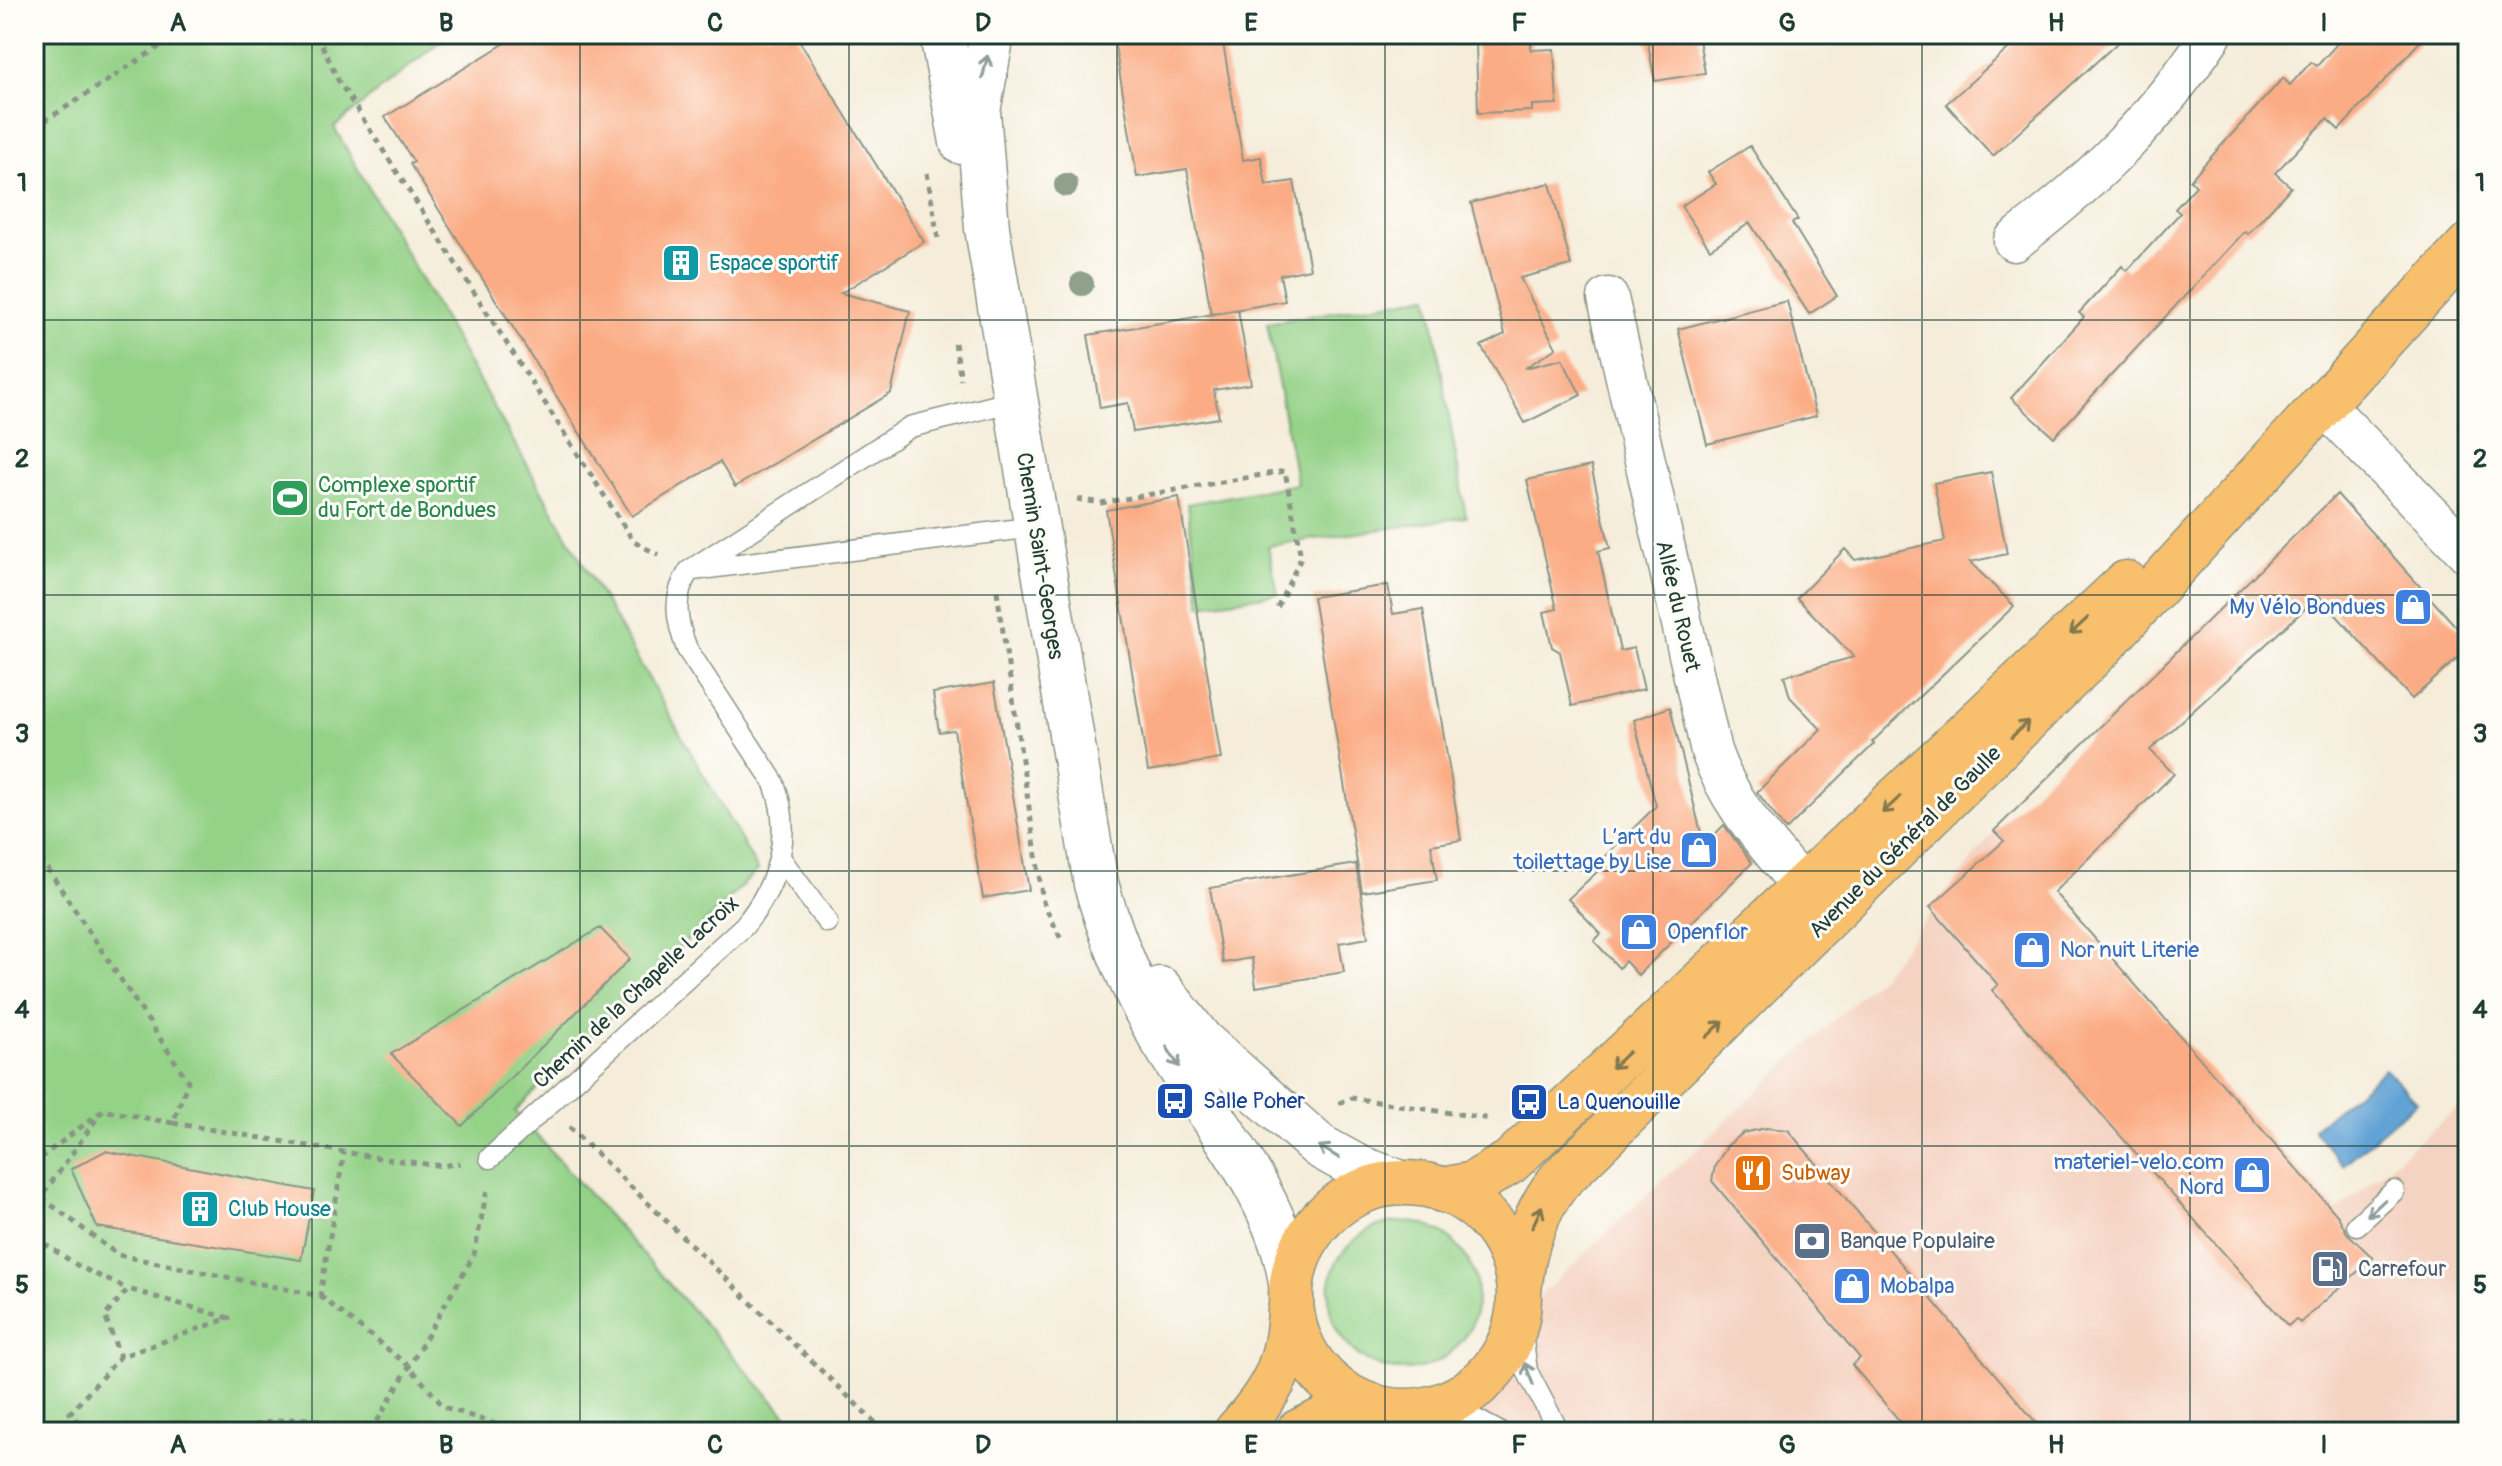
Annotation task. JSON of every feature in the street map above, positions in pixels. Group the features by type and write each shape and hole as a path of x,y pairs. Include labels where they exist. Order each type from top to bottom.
{"main road":[{"name":"Avenue du Général de Gaulle","path":"1519,1302 1531,1229 1546,1198 1559,1181 2104,644 2468,246"},
{"name":"Avenue du Général de Gaulle","path":"1421,1186 1485,1179 1547,1128 2062,642 2322,403"},
{"path":"1236,1432 1260,1405 1284,1360 1291,1292 1310,1233 1335,1207 1366,1190 1421,1186 1472,1205 1497,1229 1513,1259 1519,1302 1509,1345 1489,1375 1460,1397 1427,1410 1409,1412 1373,1407 1341,1391 1315,1367 1297,1336 1291,1292"},
{"path":"1298,1432 1327,1418 1373,1407"}],"street":[{"name":"Chemin Saint-Georges","path":"942,34 968,167 987,228"},
{"name":"Chemin Saint-Georges","path":"992,34 978,111 987,228 1096,884 1124,971 1162,1040 1276,1223 1291,1292"},
{"path":"2014,241 2120,152 2178,85 2212,34"},
{"name":"Allée du Rouet","path":"1608,298 1711,751 1723,785 1737,807 1803,888"},
{"path":"2322,403 2468,553"},
{"name":"Chemin Saint-Georges","path":"1096,884 1168,1002 1227,1067 1330,1154 1421,1186"}],"lane":[{"path":"689,571 910,427 1014,401"},
{"path":"689,571 1032,509"},
{"name":"Chemin de la Chapelle Lacroix","path":"490,1158 744,926 769,891 781,859 782,804 773,781 687,649 679,629 677,597 689,571"},
{"path":"781,859 827,922"},
{"path":"2357,1225 2394,1191"},
{"path":"1519,1302 1527,1371 1559,1432"},
{"path":"1427,1410 1471,1417 1499,1432"}],"path":[{"path":"34,128 179,34"},
{"path":"317,34 338,80 634,542 689,571"},
{"path":"1032,509 1101,503 1285,471 1301,558 1275,612"},
{"path":"34,848 188,1081 173,1123"},
{"path":"1296,1126 1317,1110 1352,1098 1547,1128"},
{"path":"549,1107 885,1432"},
{"path":"103,1110 41,1197 118,1255 320,1296 409,1366 444,1407 519,1432"},
{"path":"34,1163 103,1110 443,1166 490,1158 485,1215 474,1255 371,1432"},
{"path":"320,1296 344,1152"},
{"path":"34,1237 80,1267 128,1289 229,1318 120,1357 70,1413 87,1432"},
{"path":"120,1357 105,1316 128,1289"},
{"path":"231,1432 274,1420 328,1420 343,1432"}],"shaded area":[{"path":"1993,833 2337,1211 2468,1099 2468,1432 1407,1432 1540,1296 1882,975"}],"green space":[{"name":"Complexe sportif du Fort de Bondues","path":"34,34 449,34 334,127 758,870 515,1111 801,1432 34,1432"},
{"path":"1429,296 1466,517 1268,546 1278,594 1201,605 1187,504 1297,484 1267,323"},
{"path":"1403,1222 1431,1228 1455,1244 1471,1268 1477,1296 1471,1324 1455,1348 1431,1364 1403,1370 1375,1364 1351,1348 1335,1324 1329,1296 1335,1268 1351,1244 1375,1228"}],"water":[{"path":"2385,1069 2417,1102 2343,1165 2313,1129"}],"building":[{"name":"Espace sportif","path":"520,34 795,34 924,242 841,293 910,311 891,393 735,487 720,462 632,516 410,164 414,162 385,117"},
{"path":"1113,34 1196,34 1198,47 1223,43 1243,160 1261,157 1266,185 1294,181 1310,269 1280,275 1285,301 1211,314 1187,169 1137,177"},
{"path":"1646,34 1698,34 1705,73 1655,81"},
{"path":"2025,34 2127,34 1993,156 1946,104"},
{"path":"2346,34 2427,34 2339,130 2327,119 2275,173 2291,187 2248,234 2245,231 2054,437 2011,398 2084,317 2079,313 2122,266 2127,271 2180,213 2175,209 2196,186 2190,180 2283,78 2290,85 2311,62 2317,66"},
{"path":"1531,40 1531,50 1554,49 1557,104 1532,105 1532,111 1478,113 1476,43"},
{"path":"1750,146 1798,220 1792,223 1837,296 1809,314 1750,223 1710,249 1681,206 1716,184 1708,172"},
{"path":"1550,183 1571,265 1520,278 1556,348 1525,368 1562,359 1581,395 1525,423 1481,346 1505,334 1471,203"},
{"path":"1787,301 1816,416 1707,444 1678,329"},
{"path":"1238,310 1251,384 1214,390 1219,418 1133,432 1128,403 1100,408 1088,335"},
{"path":"1591,466 1610,548 1598,551 1620,651 1634,648 1644,689 1572,706 1560,652 1552,647 1544,612 1557,609 1527,480"},
{"path":"1991,472 2007,554 1970,562 2014,606 1872,742 1874,744 1786,830 1757,792 1821,729 1790,697 1784,676 1854,657 1797,598 1845,549 1855,560 1945,541 1934,483"},
{"path":"2337,494 2468,640 2468,649 2412,699 2319,596 2150,750 2174,774 2054,892 2338,1216 2347,1233 2373,1258 2300,1323 2296,1319 2288,1326 1992,990 1998,985 1930,907 2004,841 1994,831"},
{"path":"1179,497 1221,759 1148,771 1106,510"},
{"path":"1388,585 1393,614 1423,609 1461,840 1431,845 1437,880 1362,892 1313,597"},
{"path":"994,683 1029,890 983,898 954,730 939,732 933,693"},
{"path":"1670,707 1704,845 1724,825 1752,863 1638,975 1625,961 1619,968 1594,941 1601,934 1568,899 1599,870 1595,866 1656,806 1634,720"},
{"path":"1356,864 1368,938 1339,943 1344,972 1256,987 1252,958 1223,963 1210,888"},
{"path":"600,928 630,959 462,1126 391,1054"},
{"path":"1766,1128 1788,1130 2044,1432 1909,1432 1852,1365 1860,1358 1712,1181 1715,1166 1727,1146 1743,1133"},
{"name":"Club House","path":"105,1151 314,1191 301,1260 97,1227 71,1169"}],"place":[{"name":"Espace sportif","path":"681,263"},
{"name":"Complexe sportif du Fort de Bondues","path":"290,498"},
{"name":"My Vélo Bondues","path":"2413,607"},
{"name":"L’art du toilettage by Lise","path":"1699,850"},
{"name":"Openflor","path":"1639,932"},
{"name":"Nor nuit Literie","path":"2032,950"},
{"name":"Salle Poher","path":"1175,1101"},
{"name":"La Quenouille","path":"1529,1102"},
{"name":"Subway","path":"1753,1173"},
{"name":"materiel-velo.com Nord","path":"2252,1175"},
{"name":"Club House","path":"200,1209"},
{"name":"Banque Populaire","path":"1812,1241"},
{"name":"Carrefour","path":"2330,1269"},
{"name":"Mobalpa","path":"1852,1286"}]}
